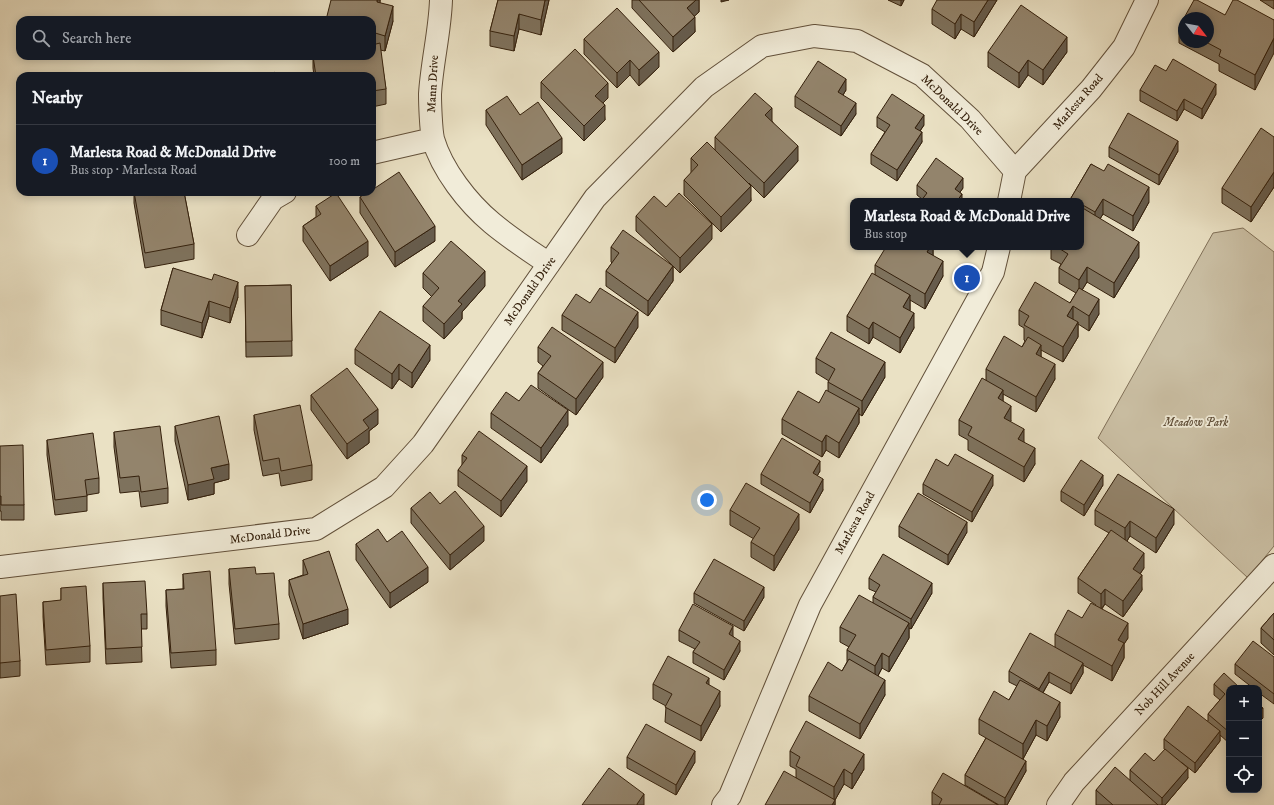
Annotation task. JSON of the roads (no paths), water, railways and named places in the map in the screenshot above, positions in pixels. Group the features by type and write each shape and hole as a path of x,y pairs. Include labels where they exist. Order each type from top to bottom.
{"street":[{"name":"Mann Drive","path":"441,0 430,95 433,138 441,158 465,196 492,224 549,264"},
{"name":"Marlesta Road","path":"1015,171 1091,89 1124,47 1147,0"},
{"name":"McDonald Drive","path":"0,567 316,529 384,487 423,444 595,198 704,87 762,46 814,36 857,41 922,74 970,119 1015,171"},
{"path":"376,152 433,138"},
{"path":"1010,198 1015,171"},
{"path":"248,235 273,199 278,196"},
{"name":"Marlesta Road","path":"723,805 730,796 810,605 993,272 998,250"},
{"name":"Nob Hill Avenue","path":"1058,805 1074,782 1274,565"}],"place":[{"name":"Marlesta Road & McDonald Drive","path":"967,278"}],"park label":[{"name":"Meadow Park","path":"1196,422"}]}
